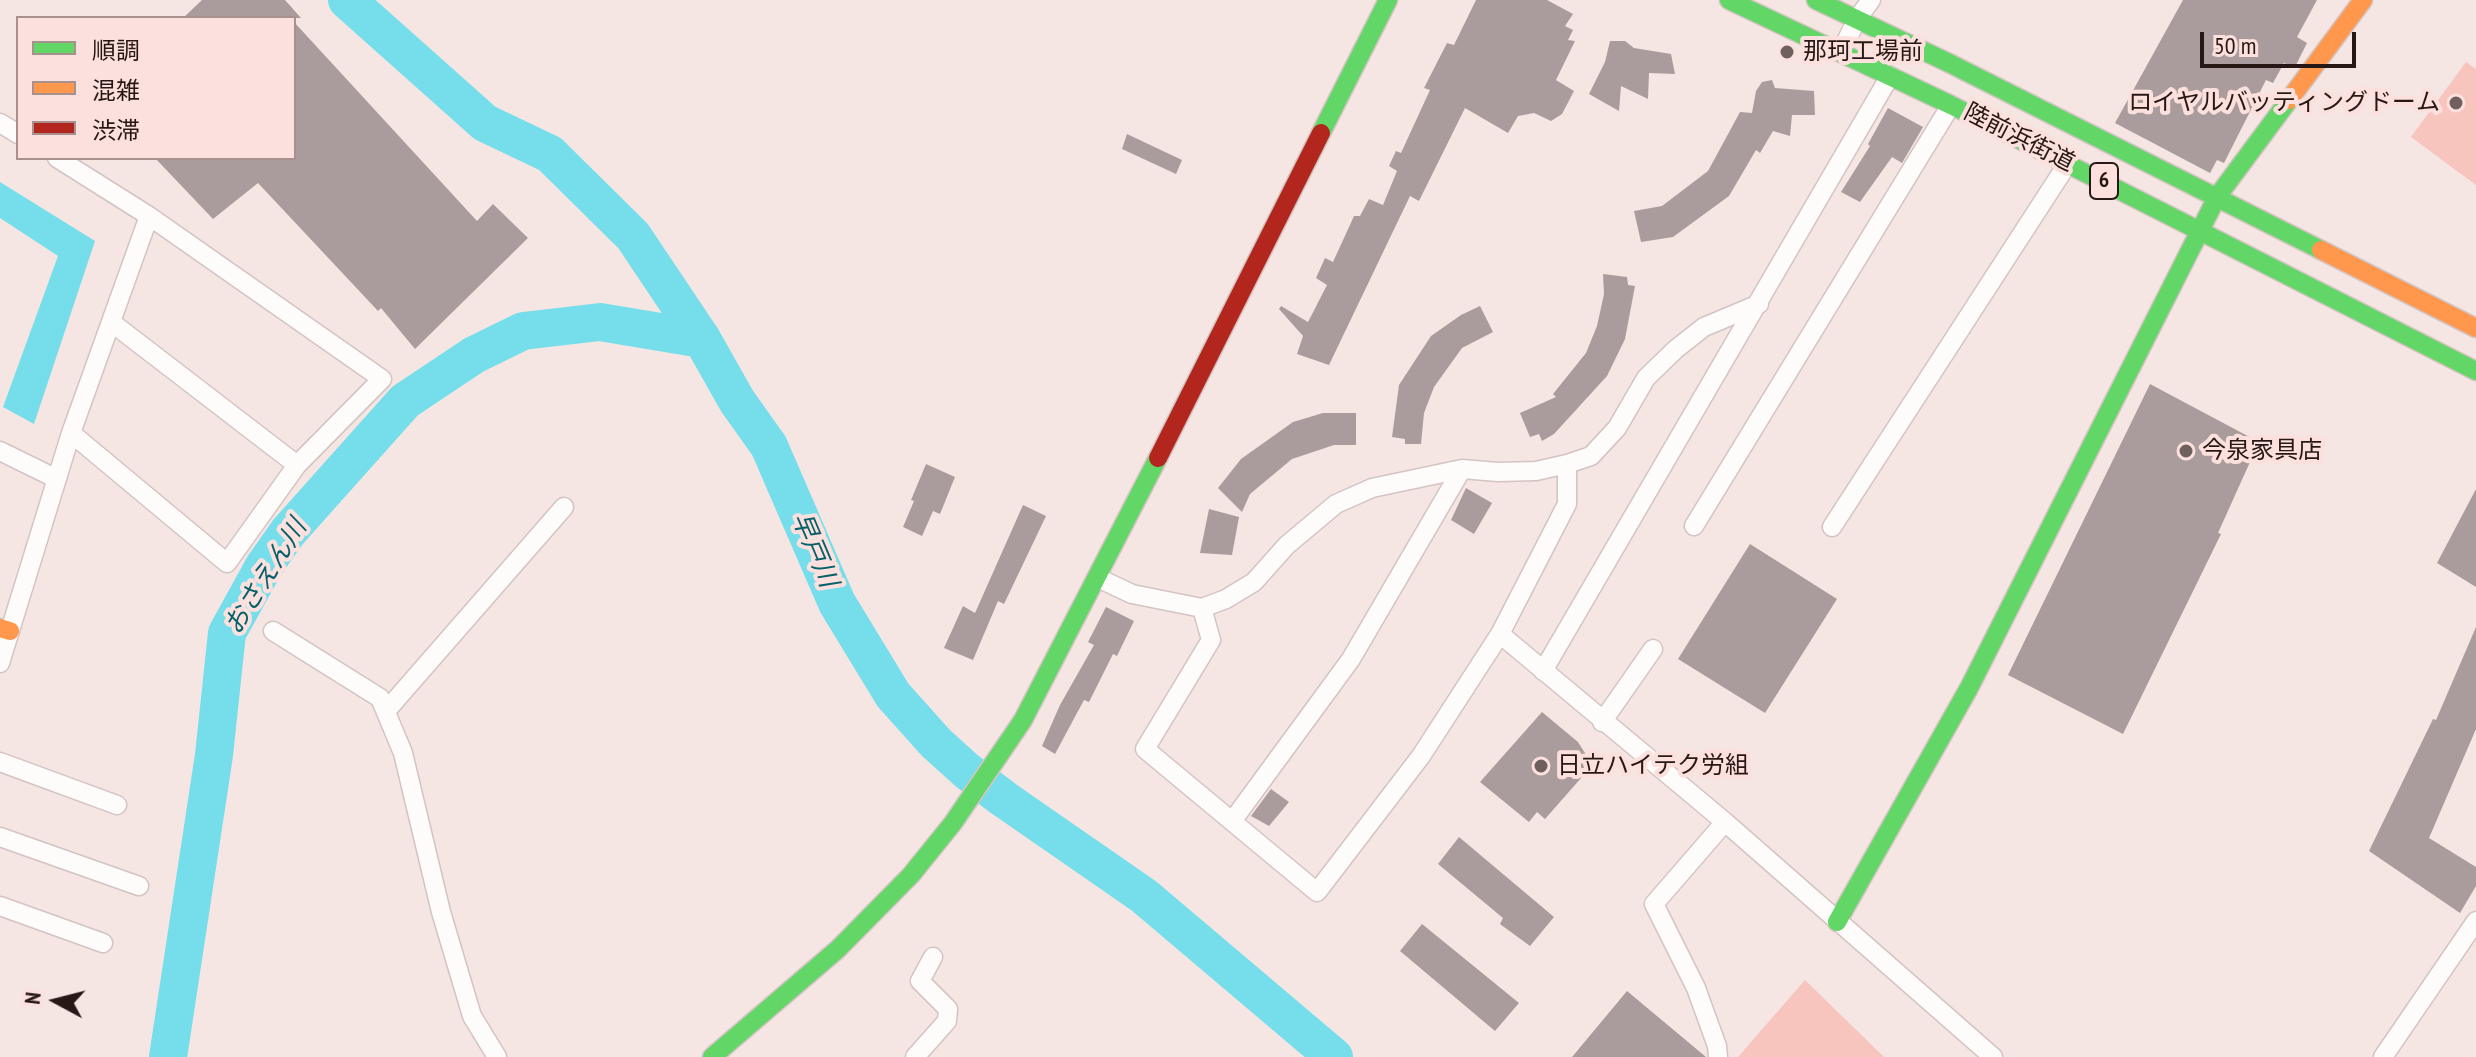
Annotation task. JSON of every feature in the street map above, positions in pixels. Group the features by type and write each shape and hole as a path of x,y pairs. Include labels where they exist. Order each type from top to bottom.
{"main road":[{"path":"712,1057 838,949 911,875 953,823 1023,720 1098,578 1388,0"},
{"name":"陸前浜街道","path":"1729,0 2068,163 2476,371"},
{"name":"陸前浜街道","path":"1816,0 2476,328"},
{"path":"1837,922 1969,688 2217,197 2363,0"}],"street":[{"path":"1841,52 1857,19 1871,0"},
{"path":"1543,671 1890,76"},
{"path":"1694,526 1951,105"},
{"path":"60,160 149,216 382,379 297,465 227,563 71,433"},
{"path":"1832,527 2068,163"},
{"path":"0,663 5,630 149,216"},
{"path":"1098,578 1132,594 1202,608 1226,599 1254,582 1287,545 1336,504 1372,488 1462,469 1536,471 1591,456 1617,428 1646,378 1676,349 1704,327 1759,304"},
{"path":"111,322 297,465"},
{"path":"0,451 57,479"},
{"path":"1202,608 1211,640 1145,749 1317,892 1421,756 1500,634 1567,504 1567,464"},
{"path":"1233,820 1351,659 1462,469"},
{"path":"386,711 564,507"},
{"path":"273,631 380,698 403,753 441,912 472,1016 497,1057"},
{"path":"1500,634 1725,822 1993,1057"},
{"path":"1602,722 1653,649"},
{"path":"0,762 117,805"},
{"path":"1718,1057 1696,988 1654,904 1725,822"},
{"path":"0,837 139,886"},
{"path":"0,906 103,943"},
{"path":"2383,1057 2475,923"},
{"path":"915,1057 947,1021 948,1009 920,981 933,957"}],"shaded area":[{"name":"ロイヤルバッティングドーム","path":"2466,62 2476,69 2476,185 2411,137"},
{"path":"1805,980 1884,1057 1738,1057"}],"water":[{"path":"0,182 95,241 34,424 3,407 58,256 0,218"}],"building":[{"path":"202,0 285,0 301,18 296,16 185,16"},
{"path":"1476,0 1547,0 1573,14 1565,26 1573,30 1568,40 1575,41 1556,80 1574,91 1562,114 1551,121 1534,113 1518,116 1508,133 1465,108 1419,201 1410,196 1329,365 1297,354 1303,336 1279,309 1281,306 1308,322 1327,285 1316,278 1325,258 1333,262 1354,216 1360,216 1369,199 1383,205 1397,171 1389,166 1396,151 1401,153 1430,90 1424,88 1447,43 1454,45"},
{"path":"2183,0 2317,0 2297,37 2307,43 2296,65 2294,68 2284,63 2273,83 2266,80 2224,163 2217,160 2210,173 2115,123"},
{"path":"296,24 477,221 493,204 528,238 415,349 381,308 378,311 258,183 213,219 157,160 296,160"},
{"path":"1610,41 1625,41 1634,48 1671,54 1675,74 1649,73 1648,99 1621,86 1619,111 1589,94 1605,62"},
{"path":"1772,80 1775,88 1814,91 1815,115 1792,115 1790,136 1773,131 1760,153 1756,150 1729,196 1673,237 1641,242 1634,211 1662,206 1708,171 1740,112 1752,113 1756,91 1762,82"},
{"path":"1888,108 1923,127 1902,163 1892,157 1860,202 1841,192 1870,146 1868,144"},
{"path":"1127,134 1182,160 1176,174 1122,149"},
{"path":"1603,274 1627,277 1628,285 1635,286 1625,339 1607,376 1554,434 1542,441 1539,434 1530,437 1520,413 1556,397 1553,394 1586,353 1597,326 1604,294"},
{"path":"1480,306 1493,332 1462,348 1434,387 1424,413 1421,444 1405,444 1405,439 1392,437 1399,385 1431,336"},
{"path":"2150,384 2259,442 2218,533 2221,534 2123,734 2008,675"},
{"path":"1323,413 1356,413 1356,445 1334,445 1292,459 1250,494 1242,512 1218,488 1241,459 1293,422"},
{"path":"926,464 955,477 940,514 933,511 922,536 903,527"},
{"path":"1466,488 1492,503 1474,534 1451,520"},
{"path":"2476,489 2476,587 2437,563"},
{"path":"1023,505 1046,516 1004,604 998,601 973,660 944,648 963,606 975,613"},
{"path":"1209,509 1239,517 1232,555 1200,553"},
{"path":"1750,544 1837,599 1765,713 1678,659"},
{"path":"1106,607 1134,621 1117,656 1113,654 1089,702 1084,700 1055,754 1042,746 1060,705 1094,645 1088,642"},
{"path":"2476,627 2476,729 2429,838 2476,867 2476,886 2460,913 2369,851 2433,719 2436,720"},
{"name":"日立ハイテク労組","path":"1542,712 1578,742 1588,758 1584,763 1589,769 1545,819 1537,812 1529,822 1480,782"},
{"path":"1271,789 1289,802 1269,826 1251,816"},
{"path":"1459,837 1554,917 1530,946 1500,924 1503,918 1438,864"},
{"path":"1422,924 1519,1003 1495,1031 1400,951"},
{"path":"1627,991 1706,1057 1572,1057"}],"waterway":[{"name":"早戸川","path":"347,0 485,123 550,154 633,236 769,446 837,603 893,695 936,743 1004,799 1144,896 1334,1057"},
{"name":"おさえん川","path":"168,1057 214,755 227,633 264,566 288,532 405,401 474,355 523,331 600,322 702,339"}],"traffic: fast":[{"path":"1321,133 1388,0"},
{"path":"1729,0 1951,105 2476,371"},
{"path":"1816,0 1949,63 2321,250"},
{"path":"1837,922 1969,688 2217,197 2289,100"},
{"path":"712,1057 838,949 911,875 953,823 1023,720 1158,458"}],"traffic: slow":[{"path":"2289,100 2363,0"},
{"path":"2321,250 2476,328"},
{"path":"0,628 10,631"}],"traffic: jam":[{"path":"1158,458 1321,133"}],"place":[{"name":"那珂工場前","path":"1787,52"},
{"name":"ロイヤルバッティングドーム","path":"2456,103"},
{"name":"今泉家具店","path":"2186,451"},
{"name":"日立ハイテク労組","path":"1541,766"}]}
